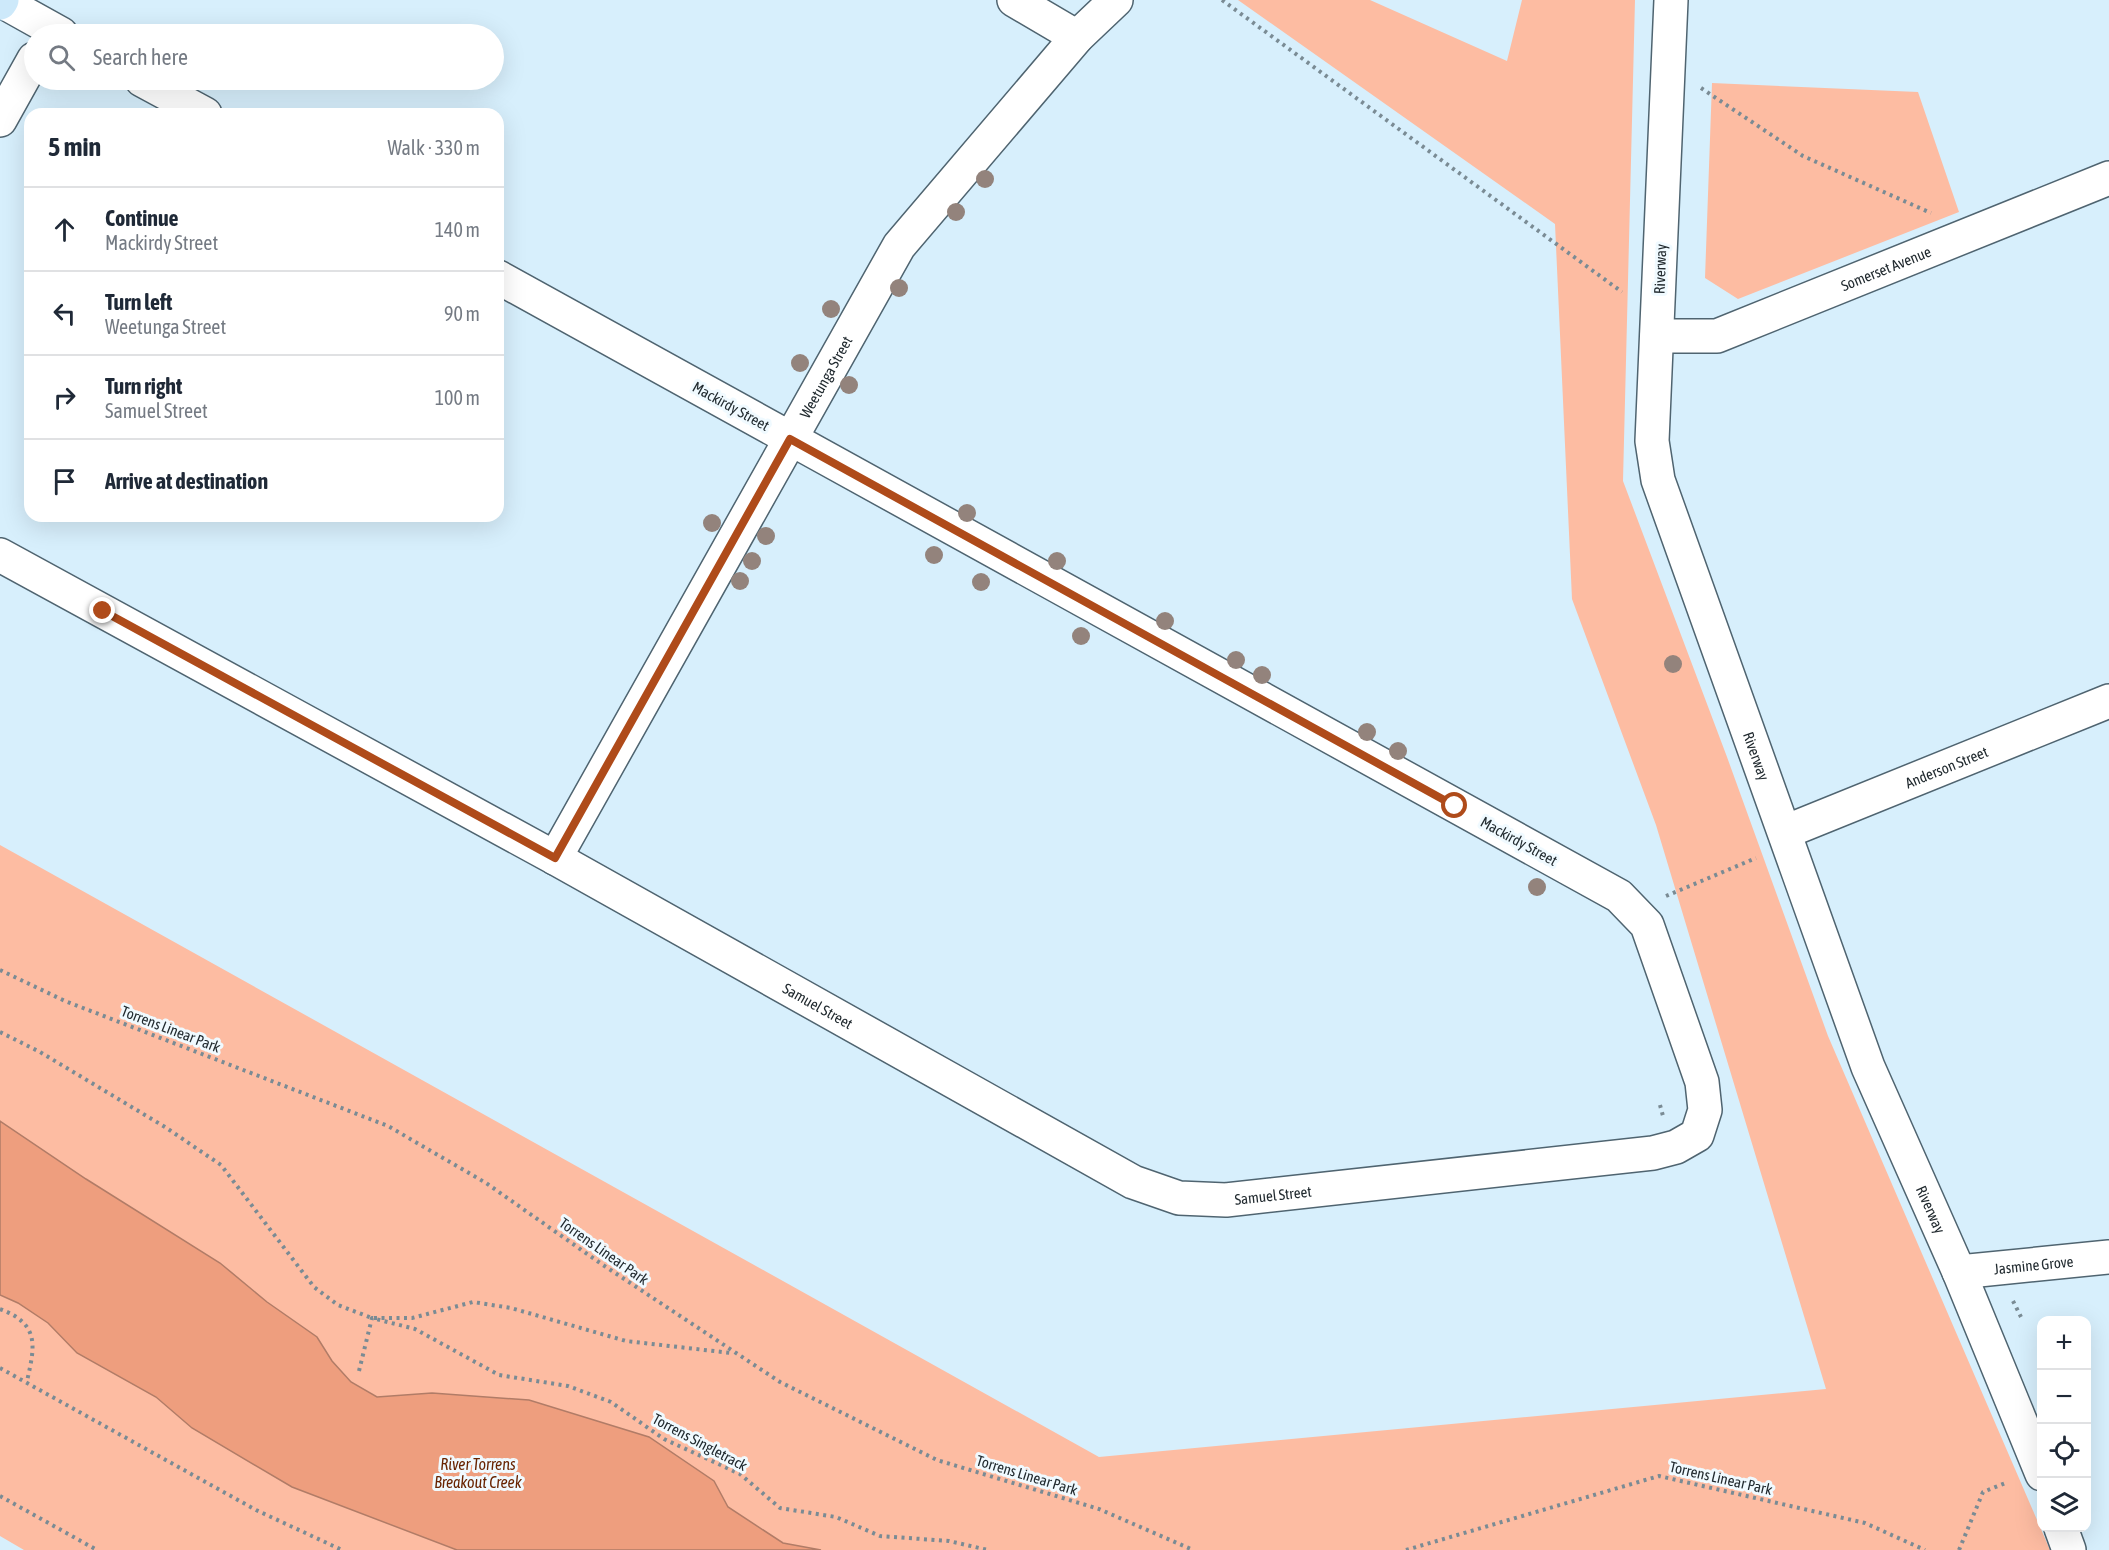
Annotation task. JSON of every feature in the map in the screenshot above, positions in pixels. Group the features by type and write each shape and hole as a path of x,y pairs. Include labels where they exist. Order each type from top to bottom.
{"street":[{"path":"1014,0 1077,37"},
{"name":"Weetunga Street","path":"555,858 899,246 1077,37 1116,0"},
{"name":"Riverway","path":"1671,0 1652,441 1658,480 1868,1067 1959,1272 2037,1465"},
{"path":"1,1 39,24"},
{"path":"0,120 24,76"},
{"path":"161,90 194,108"},
{"name":"Somerset Avenue","path":"1658,322 1717,336 2109,178"},
{"name":"Mackirdy Street","path":"504,280 1619,896 1647,925 1702,1082 1705,1110 1697,1135"},
{"name":"Samuel Street","path":"0,555 555,858 1133,1182 1179,1198 1226,1200 1653,1153 1676,1147 1697,1135"},
{"name":"Anderson Street","path":"1785,832 2109,701"},
{"name":"Jasmine Grove","path":"1959,1272 2109,1257"},
{"path":"2063,1532 2069,1550"}],"path":[{"path":"1222,0 1638,303 1658,322"},
{"path":"1668,65 1803,156 1974,232"},
{"path":"1662,897 1771,851 1785,832"},
{"name":"Torrens Linear Park","path":"0,970 65,1001 388,1126 486,1183 732,1353 780,1382 937,1461 1099,1509 1193,1550"},
{"path":"0,978 8,974"},
{"path":"0,1032 40,1052 165,1127 221,1165 314,1287 338,1305 372,1318 412,1318 473,1302 511,1308 626,1341 732,1353"},
{"path":"0,1310 22,1321 33,1336 34,1350 27,1381"},
{"path":"359,1371 372,1318"},
{"name":"Torrens Singletrack","path":"372,1318 415,1329 499,1375 568,1386 611,1402 664,1439 740,1474 780,1508 836,1517 880,1536 949,1541 988,1550"},
{"path":"0,1368 246,1504 342,1550"},
{"path":"1959,1550 1983,1492 2037,1473"},
{"name":"Torrens Linear Park","path":"1406,1550 1659,1476 1865,1523 1925,1550"},
{"path":"0,1496 97,1550"}],"shaded area":[{"path":"1238,0 1370,0 1507,61 1522,0 1635,0 1623,481 1727,757 1828,1036 2037,1520 2037,1532 2042,1532 2050,1550 24,1550 0,1536 0,845 1099,1457 1826,1389 1656,825 1572,599 1555,224"},
{"path":"1712,83 1918,92 1959,212 1738,299 1705,278"}],"water":[{"name":"River Torrens Breakout Creek","path":"0,1121 86,1179 220,1263 267,1302 317,1337 332,1361 351,1382 377,1397 432,1393 529,1400 649,1437 714,1481 728,1507 783,1543 821,1550 457,1550 292,1487 192,1428 156,1397 77,1353 48,1323 18,1303 0,1295"}],"route":[{"path":"103,611 555,858 790,439 1455,806"}]}
